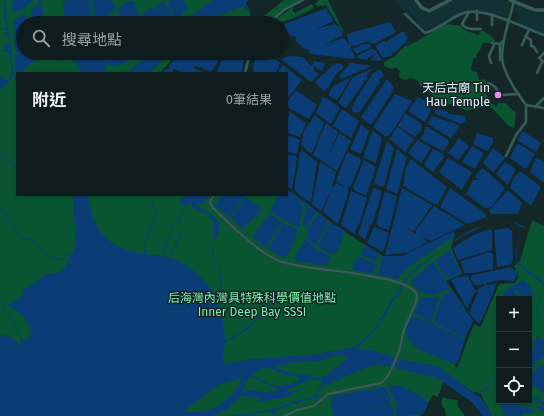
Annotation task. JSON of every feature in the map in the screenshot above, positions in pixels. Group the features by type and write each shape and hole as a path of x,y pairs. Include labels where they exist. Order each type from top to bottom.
{"street":[{"path":"277,16 285,9 303,0"},
{"path":"416,0 422,8 428,11 450,0"},
{"path":"501,60 512,1 536,10 544,10"},
{"path":"477,11 477,20"},
{"path":"405,14 421,31 425,33 462,14 477,11 509,21 544,35"},
{"path":"470,12 462,24 464,27 480,29"},
{"path":"492,15 492,25"},
{"path":"522,45 529,30"},
{"path":"525,36 531,40 531,46 534,47 537,52"},
{"path":"491,63 489,56 493,44 500,44 504,40"},
{"path":"500,44 501,60 506,72 526,105 526,122 516,135 506,156"},
{"path":"537,73 543,62 539,58 544,53"},
{"path":"245,72 248,60"},
{"path":"496,60 501,60"},
{"path":"488,83 494,86 501,96 519,94"},
{"path":"535,107 544,98"},
{"path":"526,105 544,108"},
{"path":"213,196 210,202 213,208 252,243 281,262 395,282 413,291 417,296 417,301 404,326 402,341 385,381 328,394 314,406 297,410 285,416"}],"shaded area":[{"path":"398,0 413,0 421,10 426,13 433,11 453,0 504,0 511,4 507,18 486,10 474,8 464,11 427,30 422,28"},
{"path":"517,5 537,12 544,12 544,33 516,21 518,13 514,12"}],"green space":[{"name":"后海灣內灣具特殊科學價值地點 Inner Deep Bay SSSI","path":"0,0 214,0 192,16 16,16 16,60 63,60 63,64 63,60 73,60 74,64 74,60 142,60 129,72 16,72 16,196 288,195 304,201 334,225 386,258 408,255 455,234 451,247 462,274 446,281 465,308 466,336 455,366 457,368 474,324 479,327 482,324 499,284 514,283 519,277 514,266 520,261 532,220 544,226 544,416 492,416 480,393 473,392 449,375 443,382 438,397 433,395 420,416 0,416"},
{"path":"284,0 301,0 276,16 264,16"},
{"path":"319,0 328,0 343,30 346,32 342,31 326,5 317,7 318,5 314,5"},
{"path":"312,4 314,8 288,20 288,16 280,16 294,6 292,10 295,13"},
{"path":"244,6 250,13 250,16 220,15"},
{"path":"446,24 462,26 462,29 478,35 481,31 486,32 491,35 495,41 493,43 483,43 476,55 477,57 473,59 471,69 472,71 477,72 479,80 485,79 487,86 485,91 490,102 496,107 498,103 505,103 516,113 514,128 509,126 489,105 467,111 452,104 440,105 428,90 420,86 419,82 413,78 406,80 402,79 399,76 400,71 396,67 392,69 384,66 384,62 395,56 405,46 408,46"},
{"path":"163,60 172,60 161,72 150,72"},
{"path":"445,397 447,399 458,400 457,405 465,416 446,416 445,410 442,406 442,398"}],"water":[{"path":"3,0 5,0 14,75 0,90 0,77 9,80 12,69 8,51 1,52 10,47 0,49 9,42 8,36 3,34 7,33 8,31 2,29 7,26"},
{"path":"11,0 33,0 25,8 18,11 12,11 13,3"},
{"path":"36,0 41,0 44,16 31,16 32,9 40,3"},
{"path":"69,0 89,0 92,14 87,16 65,16 63,2"},
{"path":"92,0 112,0 115,7 114,12 103,16 96,16 94,14"},
{"path":"170,0 184,0 188,8 187,10 183,11 182,16 173,16 167,2"},
{"path":"214,0 249,0 246,2 251,16 249,11 244,6 220,15 221,16 192,16"},
{"path":"134,1 140,16 120,16 118,9 125,3"},
{"path":"164,2 172,16 162,16 158,3"},
{"path":"158,6 162,16 143,16 142,13"},
{"path":"326,8 334,21 316,29 335,24 340,28 343,35 324,45 344,38 349,45 347,34 390,22 396,32 374,44 368,41 355,46 350,46 355,57 353,59 310,54 308,52 310,49 305,49 295,40 296,37 288,33 288,23"},
{"path":"16,19 16,52 14,41 14,20"},
{"path":"401,32 404,32 408,38 405,42 411,43 404,43 394,53 388,46 393,53 391,56 383,58 375,46 384,41 386,42"},
{"path":"363,44 370,44 371,49 370,48 356,54 353,49"},
{"path":"371,49 375,50 382,60 370,60 376,54 369,57 367,54 368,58 366,60 357,58 357,56"},
{"path":"14,55 16,55 16,60 35,60 21,72 17,72"},
{"path":"288,57 303,57 311,66 313,65 313,61 326,63 321,71 314,66 314,71 319,74 311,82 282,60 288,60"},
{"path":"74,60 85,60 90,69 90,72 80,72"},
{"path":"85,60 107,60 105,72 91,72"},
{"path":"107,60 129,60 123,64 110,66"},
{"path":"142,60 163,60 150,72 129,72"},
{"path":"174,60 218,60 210,72 201,67 194,66 194,68 204,72 181,72 175,69 172,70 174,72 164,72 165,69 169,69 169,65"},
{"path":"222,60 244,60 242,72 216,72"},
{"path":"254,60 276,60 280,63 276,72 253,72"},
{"path":"339,63 343,66 343,69 337,73 327,89 324,91 315,82 333,65"},
{"path":"350,63 372,66 341,79 339,77"},
{"path":"283,65 302,80 288,98 288,72 278,72"},
{"path":"372,69 346,108 338,103 353,77"},
{"path":"380,69 384,76 379,79 380,84 376,87 360,112 357,113 352,111 352,108 359,95 372,77 371,75"},
{"path":"351,77 337,100 328,95 333,86"},
{"path":"387,79 394,87 393,90 372,124 369,124 361,117"},
{"path":"296,90 317,105 309,119 288,108 288,101"},
{"path":"395,94 412,101 392,132 386,137 373,127"},
{"path":"323,96 340,108 331,124 316,113"},
{"path":"418,97 426,101 431,110 425,122 409,112 410,108"},
{"path":"342,109 359,121 351,138 333,126"},
{"path":"437,109 446,111 450,114 465,116 466,121 461,124 434,113"},
{"path":"289,111 306,123 300,137 288,133"},
{"path":"405,113 422,124 421,130 415,137 398,126"},
{"path":"315,115 324,123 311,154 301,145 304,130"},
{"path":"432,116 459,125 459,128 451,138 429,125 428,122"},
{"path":"326,123 338,132 328,157 339,133 351,141 337,171 313,155"},
{"path":"361,124 369,131 361,154 351,150 351,147"},
{"path":"398,127 414,139 405,152 390,139 395,129"},
{"path":"425,127 428,127 448,140 449,143 443,151 420,138 424,134"},
{"path":"374,131 382,138 376,163 363,157 372,132"},
{"path":"523,131 541,143 536,152 517,140"},
{"path":"477,133 493,138 493,142 487,151 473,144"},
{"path":"288,135 300,140 297,154 288,152"},
{"path":"459,138 469,146 458,160 448,153"},
{"path":"418,140 431,148 421,163 408,153"},
{"path":"387,141 394,148 384,186 382,187 374,183"},
{"path":"519,144 535,154 526,169 510,158 516,145"},
{"path":"472,146 484,153 475,169 462,162"},
{"path":"493,148 505,158 493,172 483,163"},
{"path":"397,149 407,158 397,194 386,189"},
{"path":"433,149 443,154 444,157 433,172 424,165"},
{"path":"302,150 317,162 311,202 306,200 294,190 300,152"},
{"path":"347,152 360,158 361,161 351,186 347,188 349,191 338,224 323,212 332,188 336,183 346,188 336,181"},
{"path":"288,154 296,156 297,159 292,189 288,187"},
{"path":"536,157 544,162 544,183 530,172"},
{"path":"448,158 472,172 462,190 439,172"},
{"path":"411,159 447,187 438,204 434,204 403,186 406,168"},
{"path":"364,160 376,167 366,196 354,190 353,187"},
{"path":"320,162 336,172 332,188 322,210 319,210 312,204"},
{"path":"505,162 516,169 508,185 496,174"},
{"path":"483,168 505,188 492,207 485,208 466,194 473,180 478,180 475,176"},
{"path":"520,171 541,187 531,206 510,188 513,179"},
{"path":"373,188 382,192 373,222 365,240 358,234"},
{"path":"402,188 432,205 414,231 405,227 416,234 416,230 434,206 465,225 431,241 421,236 428,242 406,253 385,255"},
{"path":"450,188 486,214 486,217 467,224 440,207"},
{"path":"288,190 301,199 303,208 299,228 270,212 277,197 288,196"},
{"path":"508,190 522,203 518,214 491,214 489,211"},
{"path":"351,191 367,198 360,222 354,234 341,225"},
{"path":"386,192 396,196 397,198 389,230 379,227 376,224 384,194"},
{"path":"73,196 88,196 96,224 107,239 114,244 123,249 134,252 173,259 193,270 215,295 222,316 225,341 239,334 267,309 246,331 225,343 223,358 224,364 253,359 318,354 354,347 373,331 401,285 403,287 374,332 356,349 372,350 402,360 438,366 483,400 492,416 483,416 472,402 437,378 388,366 373,365 322,387 317,393 318,400 316,397 279,409 276,411 277,416 269,411 242,416 219,416 245,414 274,409 295,401 310,398 315,395 321,386 322,380 309,380 287,390 287,393 300,389 297,392 285,397 271,400 253,402 260,400 259,398 241,396 225,411 213,416 0,416 0,337 5,334 21,345 20,340 29,338 31,330 24,317 7,304 22,297 24,288 37,282 42,276 60,271 67,262 69,263 75,244","holes":["338,355 348,357 327,375 318,378 287,372 274,367 291,363 318,361","270,368 285,375 297,376 301,379 281,386 271,384 251,375 261,369","251,377 281,390 261,392 254,390 242,392 247,380","241,378 240,383 231,395 214,408 200,412 184,411 218,385"]},
{"path":"185,196 208,196 205,203 194,203 215,217 218,221 220,226 219,231 213,245 214,223 206,213 194,209 190,203 186,205 180,204 181,198 184,198"},
{"path":"221,196 244,196 230,218 215,206"},
{"path":"245,197 262,208 257,216 242,229 231,219"},
{"path":"305,202 317,212 305,228 302,225 306,208 303,203"},
{"path":"269,214 282,222 265,248 252,237"},
{"path":"318,214 320,214 329,223 315,246 306,236 308,228"},
{"path":"510,222 515,222 528,228 519,227 518,262 544,282 543,294 543,285 532,274 527,277 530,274 519,265 516,268 518,264 516,257 519,226"},
{"path":"283,223 295,228 298,231 289,252 284,258 268,249"},
{"path":"331,223 344,230 341,243 335,254 329,254 317,246"},
{"path":"493,223 458,239 424,264 404,284 402,283 413,270 462,235 472,229"},
{"path":"374,227 389,233 383,252 367,243"},
{"path":"509,228 512,231 513,261 510,265 497,267 494,230"},
{"path":"489,229 492,231 492,250 458,260 453,248 473,235"},
{"path":"454,232 455,236 411,265 397,279 378,275 382,256 406,256 407,253"},
{"path":"305,239 318,250 330,256 327,266 295,261 294,259"},
{"path":"366,245 379,253 377,262 360,254"},
{"path":"450,250 462,273 449,279 443,274 435,260"},
{"path":"490,252 493,254 493,269 473,273 464,273 461,261"},
{"path":"358,256 377,264 373,274 352,270"},
{"path":"433,262 451,288 434,295 420,292 411,283 420,272 424,272 425,267"},
{"path":"511,267 518,272 514,281 500,280 486,283 487,285 497,283 482,320 478,323 469,313 478,292 475,292 467,309 451,280 457,277 468,276 475,290 478,290 485,286 485,284 475,285 471,279 472,275"},
{"path":"523,280 530,287 533,292 533,296 521,296 516,288 515,292 517,296 503,296 510,287"},
{"path":"452,290 473,321 465,338 433,322 443,295"},
{"path":"421,297 440,297 431,322 414,313"},
{"path":"412,316 465,339 458,363 454,364 427,353 411,342 407,335 407,327"},
{"path":"539,336 544,340 544,348 542,348 544,350 544,356 541,360 537,359 535,365 532,368 532,349 536,353 533,347 535,339"},
{"path":"544,366 544,393 540,391 539,388 534,387 532,385 532,373 539,367"},
{"path":"391,385 399,385 424,397 428,405 423,414 396,416 395,402 388,387"},
{"path":"385,387 391,400 390,404 355,415 392,405 395,416 333,416 331,400 335,395"},
{"path":"532,396 536,397 544,402 544,404 539,402 529,405 537,401 535,397 536,400 532,402 535,400"},
{"path":"501,404 518,404 523,408 529,405 530,409 534,411 537,406 543,406 544,412 537,408 535,412 527,414 525,412 522,416 505,416"}],"waterway":[{"path":"397,0 413,20"},
{"path":"460,14 471,10 481,10 502,17"},
{"path":"424,31 428,31 446,21"},
{"path":"517,23 544,33"},
{"path":"0,155 16,166"},
{"path":"144,253 147,237 158,213 153,205 151,196"},
{"path":"171,258 181,230 177,226 185,205"},
{"path":"0,208 13,224 20,239 29,239 33,241 52,258 64,259 66,255 69,256"},
{"path":"163,257 165,245 171,235 172,225 179,217"},
{"path":"213,245 213,258 219,265 221,280 221,290 217,299"},
{"path":"532,322 537,315 537,307 542,294"},
{"path":"0,301 22,339"},
{"path":"477,397 481,391 492,384 496,378"}],"place":[{"name":"天后古廟 Tin Hau Temple","path":"498,95"}]}
